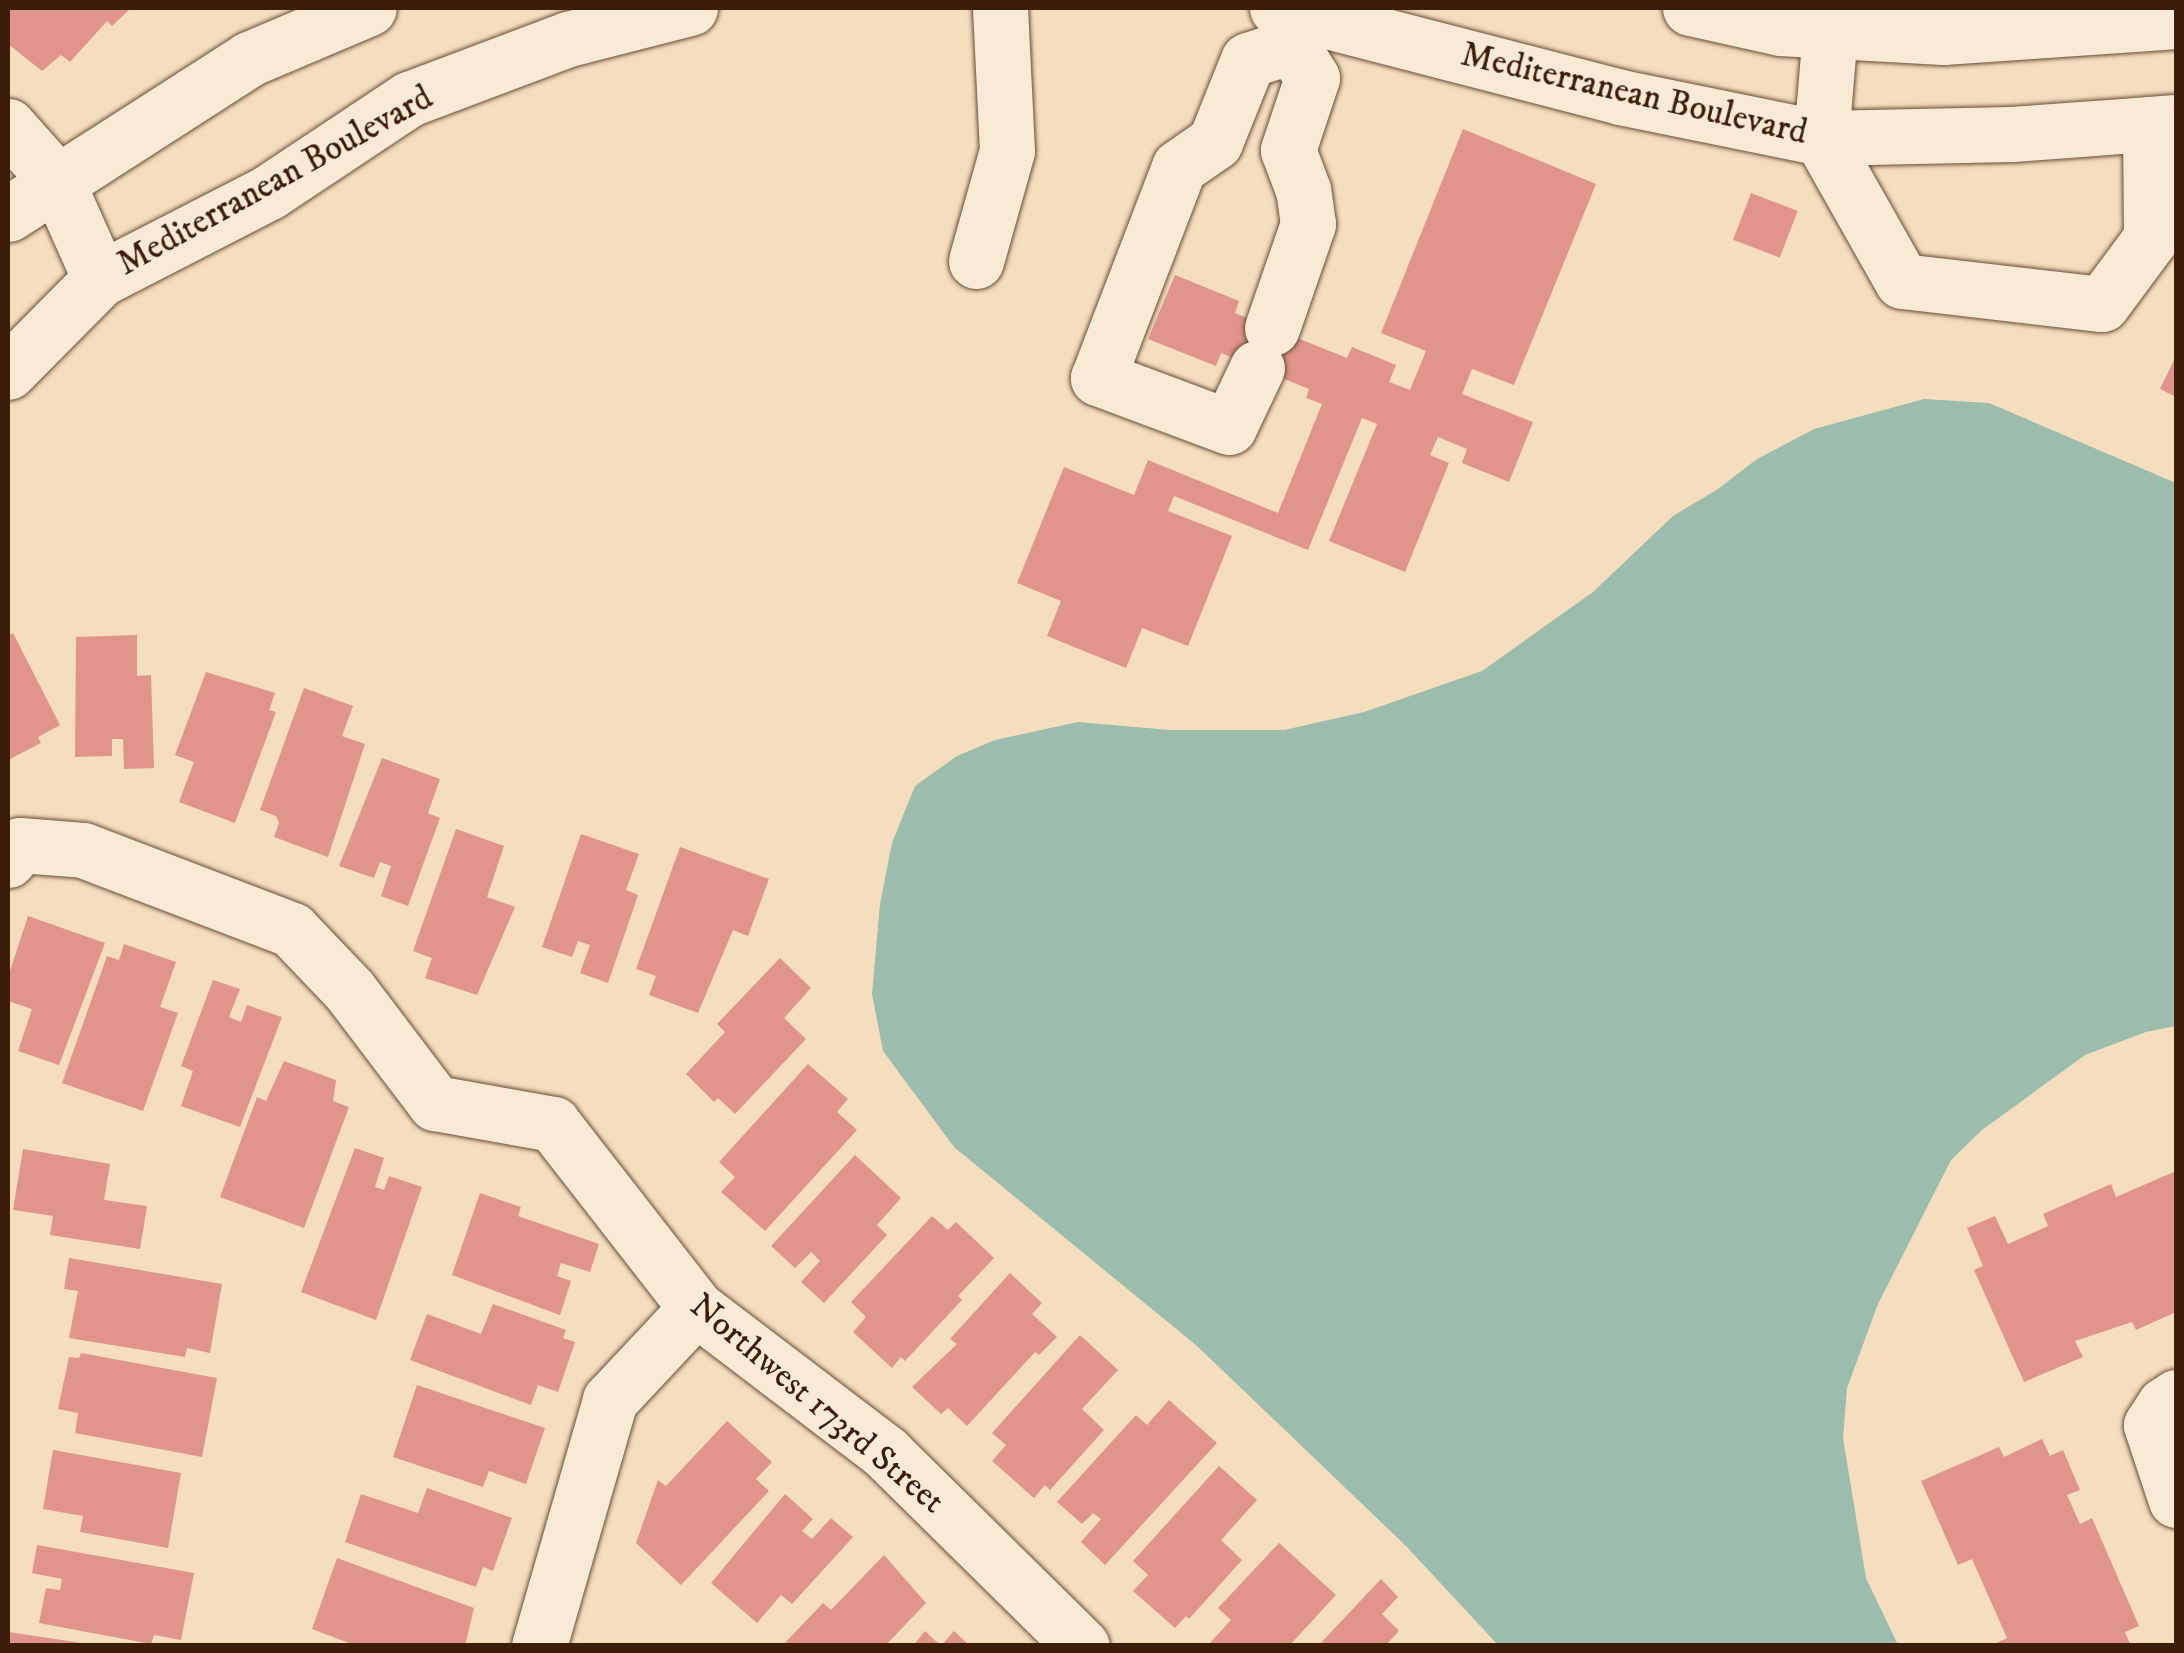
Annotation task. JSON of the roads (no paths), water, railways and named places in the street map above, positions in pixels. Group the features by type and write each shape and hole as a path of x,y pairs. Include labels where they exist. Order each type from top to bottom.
{"street":[{"path":"21,202 249,59 369,8"},
{"name":"Mediterranean Boulevard","path":"8,372 100,279 270,192 409,99 568,39 690,8"},
{"path":"976,261 1007,151 1000,8"},
{"path":"1690,8 1780,28 1943,37 2176,20"},
{"path":"1295,19 1312,78 1288,150 1303,190 1308,224 1264,348 1229,428 1098,378 1179,168 1215,142 1248,60 1295,19"},
{"name":"Mediterranean Boulevard","path":"1295,19 1620,97 1821,138 2012,134 2163,123"},
{"path":"1830,31 1821,138 1902,280 2102,304 2150,238 2163,123"},
{"path":"1224,124 1288,150"},
{"path":"8,126 21,202 100,279"},
{"name":"Northwest 173rd Street","path":"14,853 83,850 292,930 350,991 435,1103 553,1124 696,1308 886,1453 1082,1646"},
{"path":"540,1646 610,1400 696,1308"},
{"path":"2176,1397 2164,1405 2150,1425 2176,1500"}]}
